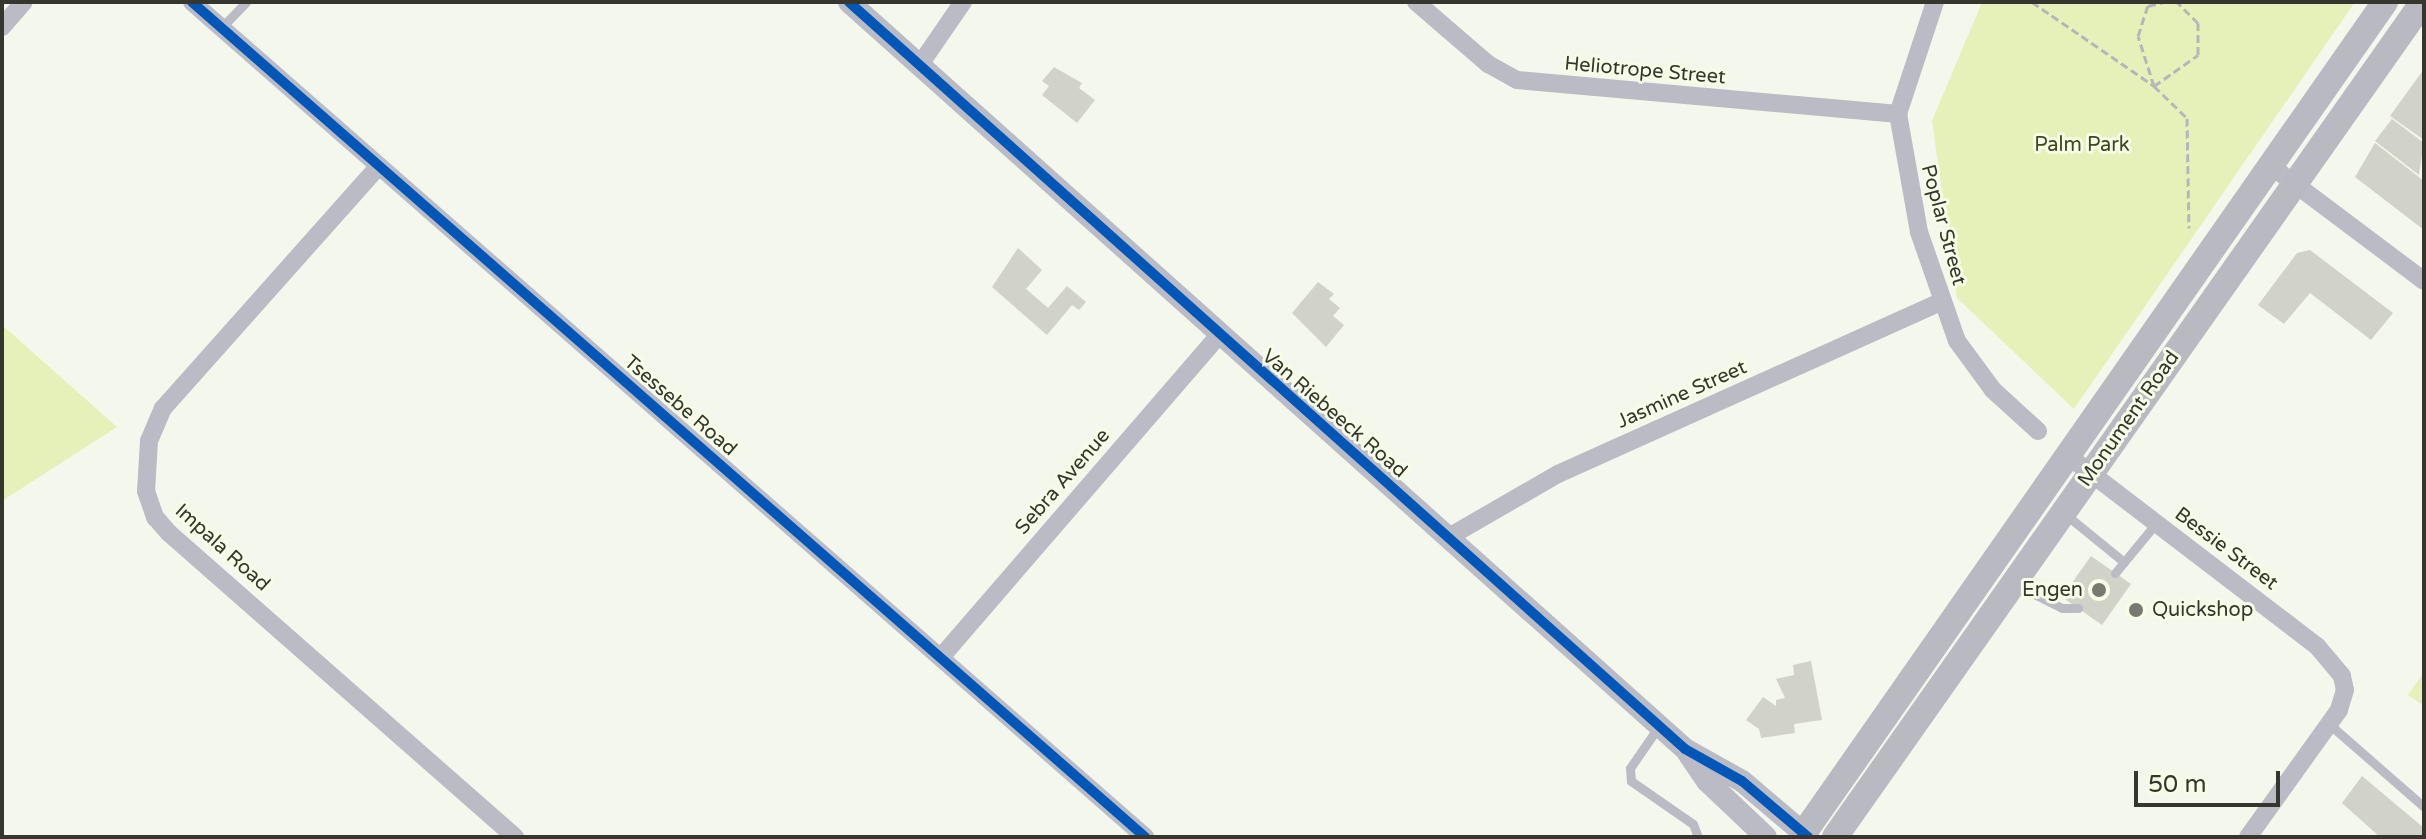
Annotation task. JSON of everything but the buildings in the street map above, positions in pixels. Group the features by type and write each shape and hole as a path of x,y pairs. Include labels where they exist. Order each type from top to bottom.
{"main road":[{"name":"Monument Road","path":"1804,836 2385,2"},
{"name":"Monument Road","path":"1835,837 2423,2"}],"street":[{"path":"2,27 24,2"},
{"name":"Tsessebe Road","path":"192,2 1145,837"},
{"name":"Van Riebeeck Road","path":"849,2 1218,336 1685,749 1742,781 1804,836"},
{"path":"919,66 963,2"},
{"name":"Heliotrope Street","path":"1416,2 1488,64 1517,80 1898,114"},
{"name":"Poplar Street","path":"1935,2 1898,114 1919,232 1941,302 1978,373 2038,431"},
{"path":"2271,166 2424,281"},
{"name":"Impala Road","path":"378,167 163,408 149,441 146,491 155,517 169,533 515,837"},
{"name":"Jasmine Street","path":"1447,538 1558,474 1941,302"},
{"name":"Sebra Avenue","path":"942,656 1218,336"},
{"name":"Bessie Street","path":"2067,455 2317,646 2342,676 2345,690 2329,724"},
{"path":"2248,837 2329,724"},
{"name":"Van Riebeeck Road","path":"1685,749 1707,781 1766,837"}],"lane":[{"path":"221,28 246,2"},
{"path":"2063,512 2124,562"},
{"path":"2115,573 2156,523"},
{"path":"2013,583 2062,608 2078,608"},
{"path":"2329,724 2424,807"},
{"path":"1659,726 1630,768 1631,781 1693,824 1698,837"}],"path":[{"path":"2032,2 2154,86 2187,118 2189,228"},
{"path":"2154,86 2138,36 2148,6 2164,2"},
{"path":"2154,86 2198,55 2198,23 2177,2"}],"green space":[{"name":"Palm Park","path":"1982,2 2355,2 2074,409 1957,298 1932,121"},
{"path":"2,325 117,427 2,501"},
{"path":"2424,672 2424,706 2408,695"}],"cycle path":[{"path":"192,2 1145,837"},
{"path":"849,2 1685,749 1742,781 1808,837"}],"place":[{"name":"Engen","path":"2099,590"},
{"name":"Quickshop","path":"2136,610"}]}
